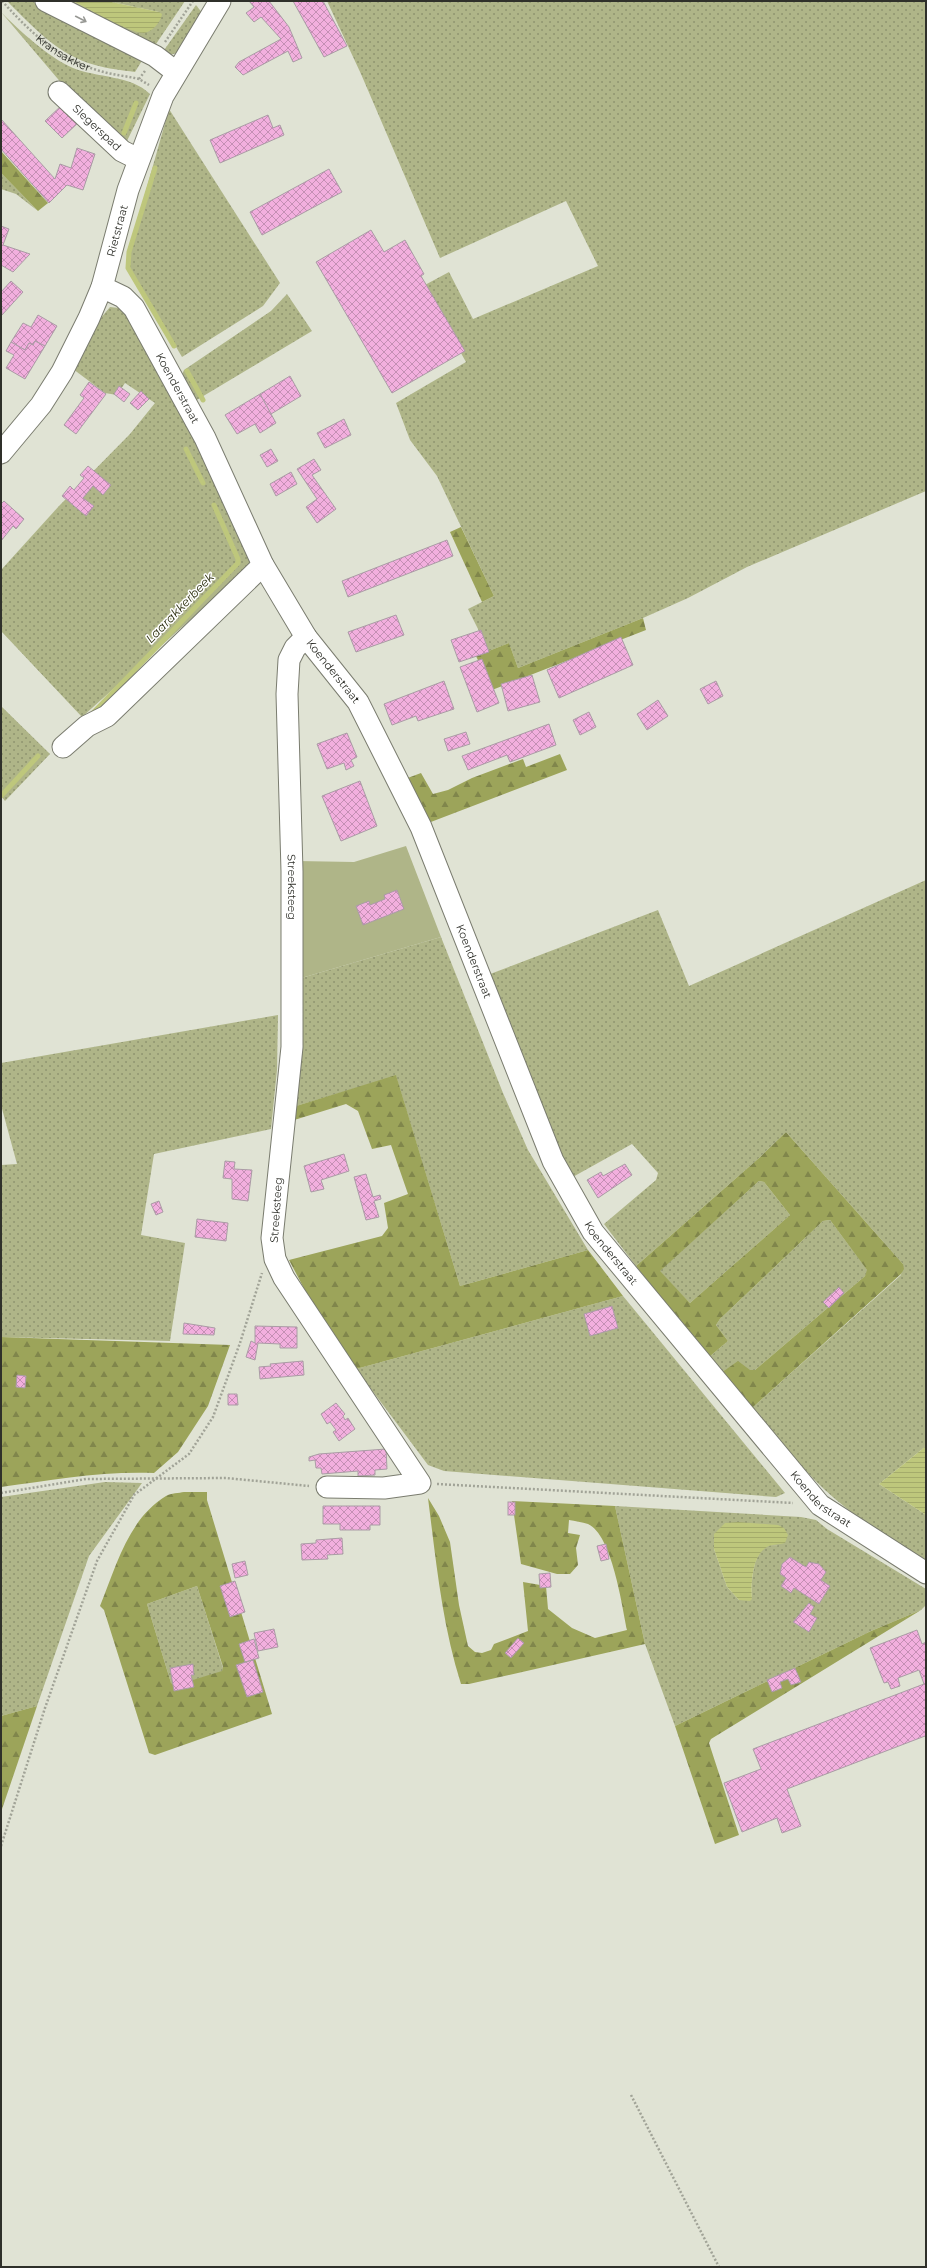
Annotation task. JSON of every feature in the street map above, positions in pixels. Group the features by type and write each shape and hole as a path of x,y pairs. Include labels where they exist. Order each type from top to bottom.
{"street":[{"path":"46,1 155,56 176,72"},
{"name":"Rietstraat","path":"1,453 41,405 62,372 90,318 102,287 128,190 138,159 163,96 214,3"},
{"name":"Slegerspad","path":"59,92 122,151 138,159"},
{"name":"Koenderstraat","path":"102,287 123,297 134,308 152,338 205,438 263,565 306,637 358,702 421,827 553,1162 592,1232 820,1505 926,1573"},
{"path":"63,747 87,726 107,716 263,565"},
{"name":"Streeksteeg","path":"306,637 295,648 290,660 287,694 292,871 292,1047 272,1238 276,1259 284,1278 420,1483"},
{"path":"327,1487 384,1488 420,1483"}],"path":[{"name":"Kransakker","path":"2,1 29,31 47,46 68,59 100,72 139,79"},
{"path":"1,1846 45,1708 97,1561 134,1495 189,1454 213,1417 240,1343 263,1268"},
{"path":"1,1493 86,1479 226,1478 327,1487"},
{"path":"420,1483 820,1505"},
{"path":"631,2095 719,2267"}],"shaded area":[{"path":"7,1 32,1 73,25 143,59 135,72 105,68 82,60 69,54 47,39"},
{"path":"55,1 73,1 130,29 144,33 159,12 107,1 185,1 152,50"},
{"path":"73,1 107,1 159,12 162,14 156,26 150,31 144,33 119,25"},
{"path":"327,1 926,1 926,491 747,567 688,598 643,618 518,668 509,643 489,651 468,609 494,596 437,476 410,440 396,403 466,362 423,286 449,272 473,319 598,266 566,201 440,258 361,74"},
{"path":"196,5 203,14 177,53 169,55 162,53"},
{"path":"1,12 35,43 54,57 73,68 133,83 150,94 125,145 63,85"},
{"path":"169,109 280,283 263,306 182,357 129,267 132,240"},
{"path":"1,173 38,211 16,194 1,189"},
{"path":"287,294 312,331 190,404 181,377 184,370 271,311"},
{"path":"110,307 119,308 128,313 170,383 251,565 82,717 1,631 1,570 59,506 130,434 155,403 125,383 117,395 105,393 73,369 100,319"},
{"path":"1,706 50,754 5,801 1,796"},
{"path":"406,846 441,937 298,979 297,861 354,862"},
{"path":"926,880 926,1446 879,1484 926,1515 926,1560 874,1528 825,1490 787,1450 752,1408 901,1275 903,1264 786,1132 759,1158 636,1266 604,1224 656,1180 658,1173 632,1144 571,1178 485,976 658,910 689,986"},
{"path":"441,937 503,1093 528,1150 588,1250 460,1286 396,1076 293,1107 298,979"},
{"path":"278,1015 277,1070 271,1129 154,1154 141,1235 185,1243 170,1341 1,1337 1,1165 17,1164 1,1105 1,1063"},
{"path":"759,1181 764,1182 790,1215 690,1303 659,1271"},
{"path":"830,1220 868,1271 865,1276 755,1370 721,1373 708,1358 728,1341 716,1325 720,1319 823,1221"},
{"path":"623,1296 785,1493 776,1497 444,1471 428,1465 356,1369"},
{"path":"926,1446 926,1515 879,1484"},
{"path":"105,1482 142,1483 89,1556 37,1706 1,1716 1,1497"},
{"path":"615,1506 801,1517 816,1520 827,1529 926,1589 926,1605 921,1610 871,1631 675,1726 645,1644","holes":["767,1546 762,1550 755,1563 752,1578 752,1599 739,1600 727,1587 714,1549"]},
{"path":"738,1522 778,1525 784,1528 788,1535 785,1543 769,1546 758,1556 755,1563 752,1599 750,1601 739,1600 727,1587 714,1549 714,1534 725,1523"},
{"path":"197,1586 223,1668 222,1672 176,1685 171,1683 147,1604"}],"green space":[{"path":"1,151 48,203 38,211 1,173"},
{"path":"461,527 494,596 482,602 450,532"},
{"path":"643,618 646,630 492,690 476,656 509,643 518,668"},
{"path":"560,754 567,770 423,825 405,779 421,773 433,794 448,790 472,778 523,759 526,767"},
{"path":"396,1075 460,1286 588,1250 623,1296 356,1369 307,1294 289,1260 382,1236 388,1228 384,1203 408,1194 391,1145 372,1149 358,1111 346,1104 291,1121 293,1107"},
{"path":"786,1132 903,1264 904,1269 901,1274 752,1408 721,1373 738,1361 750,1370 755,1370 865,1276 867,1270 830,1220 823,1221 720,1319 716,1325 728,1341 708,1358 636,1266 759,1158","holes":["759,1181 764,1182 790,1215 690,1303 660,1271"]},
{"path":"1,1337 230,1345 208,1406 178,1452 154,1473 115,1473 1,1487"},
{"path":"184,1492 207,1492 207,1500 272,1714 155,1755 149,1753 104,1610 100,1606 125,1545 142,1517 166,1496","holes":["197,1586 223,1667 222,1671 176,1685 171,1683 147,1604"]},
{"path":"428,1498 439,1516 450,1542 459,1605 468,1646 475,1652 482,1653 491,1650 494,1644 528,1631 523,1582 546,1586 548,1609 572,1628 595,1638 627,1630 619,1588 610,1556 604,1542 596,1531 588,1524 569,1520 568,1533 580,1535 576,1548 578,1565 570,1574 557,1574 521,1564 512,1501 615,1506 645,1644 469,1684 461,1684 454,1661 444,1615"},
{"path":"921,1610 711,1739 709,1743 739,1835 715,1844 675,1726 871,1631"},
{"path":"37,1706 1,1812 1,1716"}],"building":[{"path":"249,1 269,1 289,27 302,58 293,62 288,51 243,75 235,67 239,62 281,39 261,17 254,22 246,13 254,7"},
{"path":"293,1 323,1 347,46 324,57"},
{"path":"63,104 80,121 62,138 45,121"},
{"path":"268,115 273,128 280,125 284,135 220,163 210,140"},
{"path":"1,119 55,179 60,164 71,168 77,148 95,154 83,190 67,185 49,203 1,149"},
{"path":"329,169 342,192 262,235 250,212"},
{"path":"1,226 9,229 3,245 30,254 13,272 1,265"},
{"path":"371,230 384,252 405,240 424,274 421,276 465,351 392,393 316,262"},
{"path":"11,281 23,292 2,315 1,292"},
{"path":"38,315 57,326 45,346 35,341 33,345 29,343 25,350 11,342 23,323 31,327"},
{"path":"35,341 45,346 25,379 6,368 14,355 6,351 11,342 25,350 29,343 33,345"},
{"path":"290,376 301,396 271,414 260,394"},
{"path":"89,382 106,394 76,434 64,425 84,398 80,395"},
{"path":"119,386 130,394 124,402 114,394"},
{"path":"141,391 149,399 138,410 130,403"},
{"path":"260,394 276,423 260,433 255,424 237,434 225,415"},
{"path":"344,419 351,435 325,448 317,433"},
{"path":"271,449 278,461 267,467 260,455"},
{"path":"314,459 321,470 312,475 336,509 317,523 306,507 317,499 297,469"},
{"path":"88,466 111,485 103,495 93,486 83,498 94,506 86,516 62,496 70,486 74,490 84,478 80,475"},
{"path":"291,472 297,484 276,496 270,484"},
{"path":"4,501 24,519 16,529 13,526 1,541 1,504"},
{"path":"447,540 453,556 348,597 342,581"},
{"path":"396,615 404,635 356,652 348,632"},
{"path":"481,630 489,652 459,662 451,640"},
{"path":"621,637 633,665 559,698 547,670"},
{"path":"482,659 499,703 477,712 460,667"},
{"path":"532,675 540,702 508,711 501,684"},
{"path":"444,681 454,709 418,721 416,716 392,725 384,704"},
{"path":"716,681 723,696 708,704 700,689"},
{"path":"658,700 668,716 647,730 637,714"},
{"path":"589,712 596,727 580,735 573,720"},
{"path":"549,724 556,745 510,762 507,755 468,770 462,756"},
{"path":"466,732 470,744 448,751 444,739"},
{"path":"347,733 357,757 351,760 354,766 346,770 344,763 327,769 317,744"},
{"path":"360,781 377,826 341,841 322,796"},
{"path":"397,890 404,909 363,925 356,906 369,901 370,905 385,899 384,895"},
{"path":"344,1154 349,1171 321,1180 324,1189 311,1192 304,1166"},
{"path":"225,1161 235,1162 234,1169 252,1170 248,1201 232,1199 232,1179 223,1178"},
{"path":"625,1164 632,1175 598,1198 587,1180 601,1172 603,1176"},
{"path":"366,1174 373,1197 380,1195 381,1199 374,1201 379,1217 366,1220 354,1177"},
{"path":"159,1201 163,1212 156,1215 151,1204"},
{"path":"197,1219 228,1223 226,1241 195,1237"},
{"path":"839,1287 844,1293 829,1308 823,1302"},
{"path":"612,1306 618,1328 590,1336 584,1314"},
{"path":"184,1323 215,1328 214,1335 183,1334"},
{"path":"255,1326 297,1327 297,1348 280,1348 280,1344 258,1343 255,1360 246,1357 251,1341 255,1343"},
{"path":"303,1361 304,1375 260,1379 259,1367 271,1366 270,1364"},
{"path":"17,1375 26,1376 25,1388 16,1387"},
{"path":"228,1394 237,1394 238,1405 228,1405"},
{"path":"336,1403 345,1414 343,1416 345,1420 348,1418 355,1429 339,1441 333,1432 336,1430 330,1422 327,1424 321,1414"},
{"path":"386,1449 387,1469 375,1470 375,1475 358,1476 358,1471 322,1474 321,1468 316,1468 315,1460 309,1461 309,1457 319,1454"},
{"path":"508,1502 515,1502 515,1515 508,1515"},
{"path":"323,1506 380,1506 380,1525 370,1525 370,1530 340,1530 340,1524 323,1524"},
{"path":"342,1538 343,1554 327,1555 328,1559 302,1560 301,1544 316,1543 316,1540"},
{"path":"606,1544 609,1559 601,1561 597,1546"},
{"path":"790,1557 806,1567 809,1562 819,1564 826,1572 821,1580 830,1586 819,1604 794,1588 791,1593 781,1586 786,1578 780,1574 782,1564"},
{"path":"245,1561 248,1575 235,1578 232,1564"},
{"path":"550,1573 551,1587 540,1588 539,1574"},
{"path":"235,1581 245,1612 230,1617 220,1586"},
{"path":"809,1603 814,1607 810,1614 817,1618 809,1632 793,1622"},
{"path":"274,1629 278,1647 258,1651 254,1633"},
{"path":"917,1630 922,1644 926,1642 926,1739 925,1736 787,1789 801,1826 782,1833 777,1818 742,1832 724,1783 761,1769 753,1749 924,1684 919,1670 898,1678 900,1686 891,1689 888,1682 884,1683 870,1648"},
{"path":"518,1638 524,1643 511,1658 505,1653"},
{"path":"254,1639 259,1658 245,1662 239,1644"},
{"path":"253,1660 263,1692 247,1697 236,1665"},
{"path":"193,1664 194,1675 191,1675 194,1687 174,1691 170,1668"},
{"path":"795,1668 801,1682 791,1685 788,1679 780,1682 782,1688 772,1692 767,1680"}],"waterway":[{"path":"124,133 136,103"},
{"name":"Laarakkerbeek","path":"155,168 129,252 128,268 174,346"},
{"name":"Laarakkerbeek","path":"187,371 203,400"},
{"name":"Laarakkerbeek","path":"186,449 203,483"},
{"name":"Laarakkerbeek","path":"93,713 238,563 238,559 214,505"},
{"name":"Laarakkerbeek","path":"1,796 38,756"}]}
